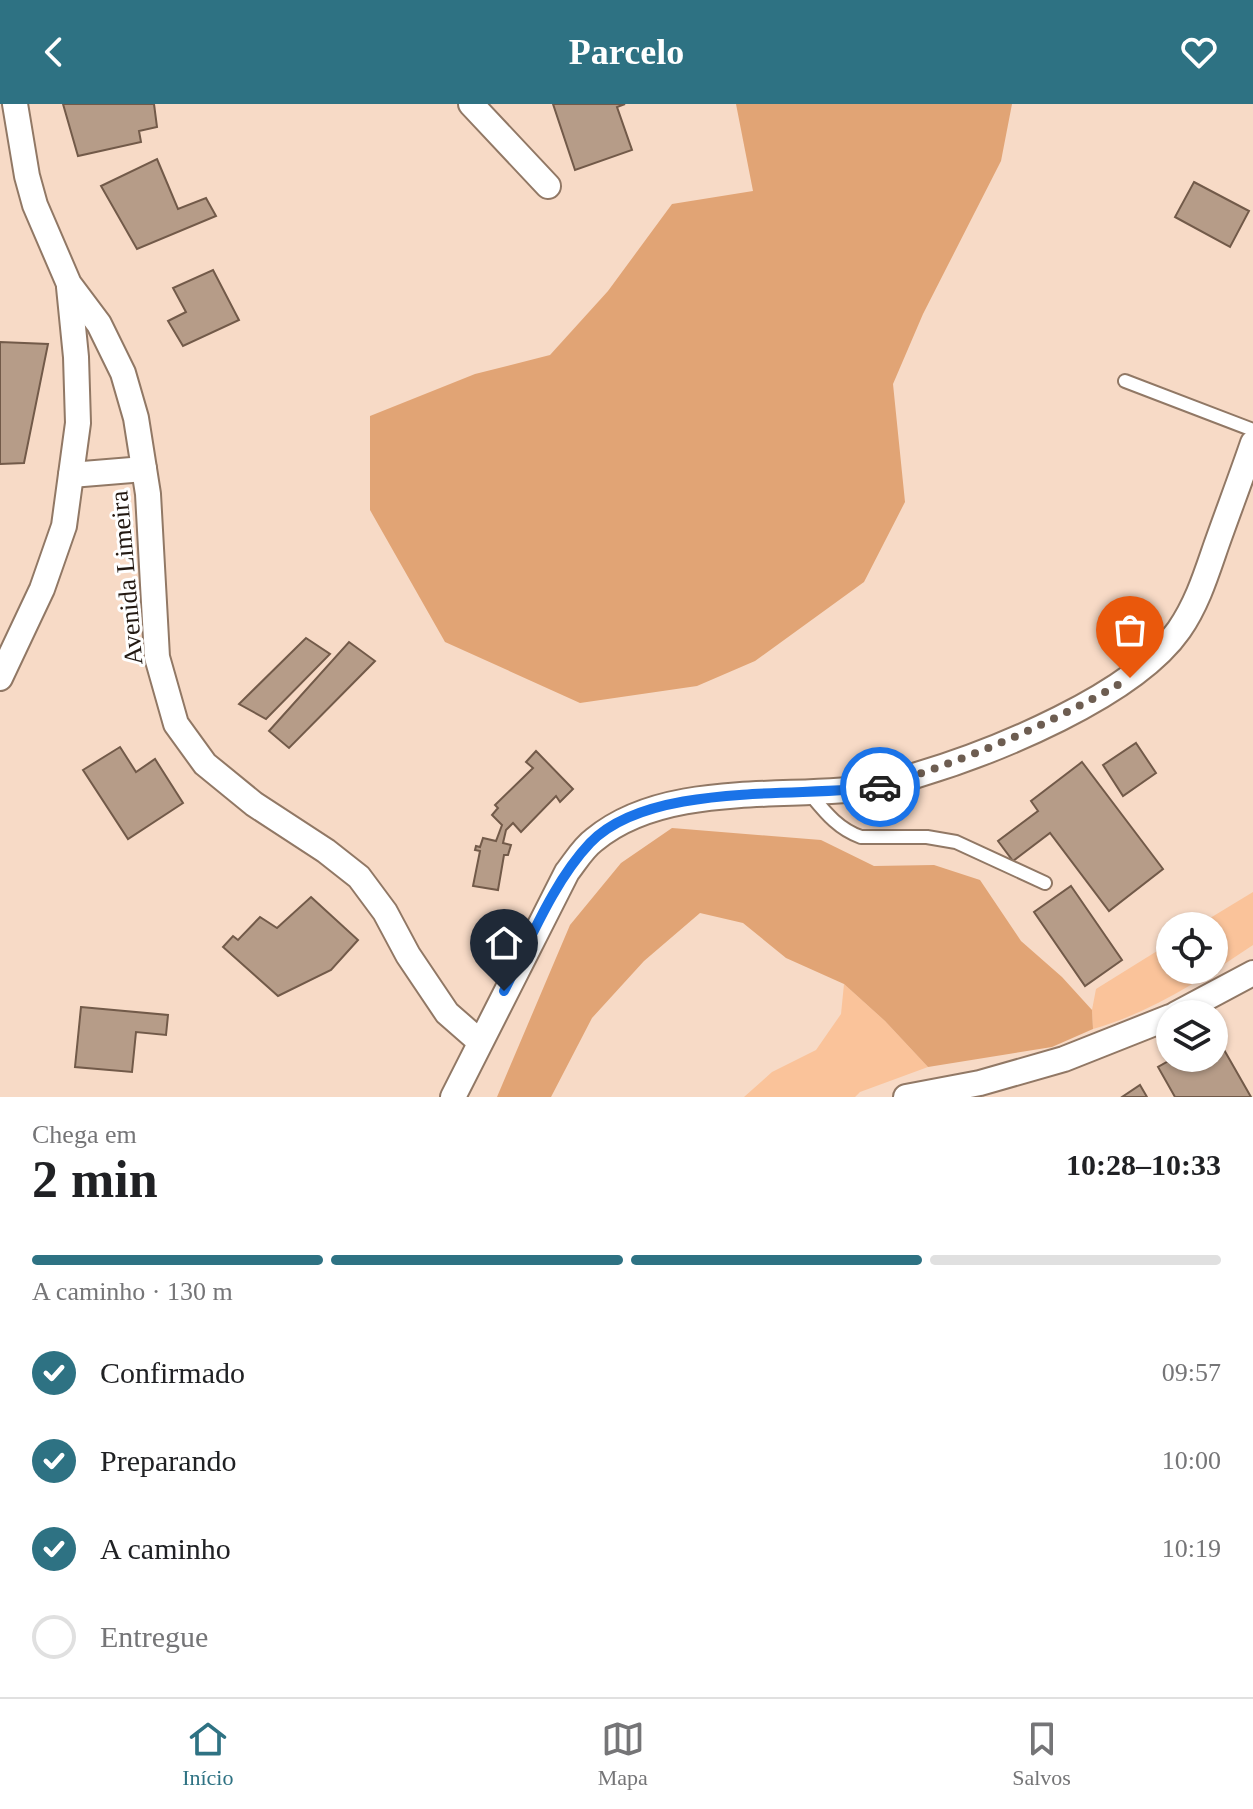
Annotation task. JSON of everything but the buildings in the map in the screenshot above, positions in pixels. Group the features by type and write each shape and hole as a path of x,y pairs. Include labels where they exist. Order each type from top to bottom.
{"street":[{"name":"Avenida Limeira","path":"15,104 35,205 69,284 99,324 123,373 136,418 148,494 157,657 176,724 205,764 254,804 326,851 359,877 385,912 408,955 447,1013 479,1041"},
{"path":"471,104 548,186"},
{"path":"2,672 42,589 64,526 78,423 69,284"},
{"path":"453,1097 567,872 592,841 623,820 662,805 878,787 946,766 1012,740 1130,678 1154,659 1179,630 1196,601 1253,443"},
{"path":"71,475 144,469"},
{"path":"1202,1000 1253,973"},
{"path":"906,1097 980,1083 1064,1059 1156,1023"}],"lane":[{"path":"1125,381 1253,430"},
{"path":"808,791 832,820 849,833 861,837 941,838 1045,883"}],"shaded area":[{"path":"736,104 1012,104 1001,161 923,314 893,384 905,502 864,582 755,661 697,686 580,703 445,642 370,510 370,416 475,374 550,355 608,291 672,204 753,191"},
{"path":"672,828 821,840 874,866 934,865 980,880 1021,941 1062,977 1092,1010 1093,1029 1052,1047 928,1067 885,1021 844,984 786,958 743,923 700,913 644,961 592,1018 551,1097 497,1097 570,925 621,863"},
{"path":"1253,892 1253,945 1228,961 1228,912 1220,912"},
{"path":"1156,952 1156,984 1192,984 1163,1000 1156,1000 1156,1004 1135,1014 1093,1029 1092,1010 1096,989"},
{"path":"844,984 885,1021 928,1067 860,1092 855,1097 744,1097 772,1072 816,1050 841,1014"}],"way so far":[{"path":"880,787 1012,740 1130,678"}],"route":[{"path":"504,991 567,872 592,841 623,820 662,805 880,787"}]}
